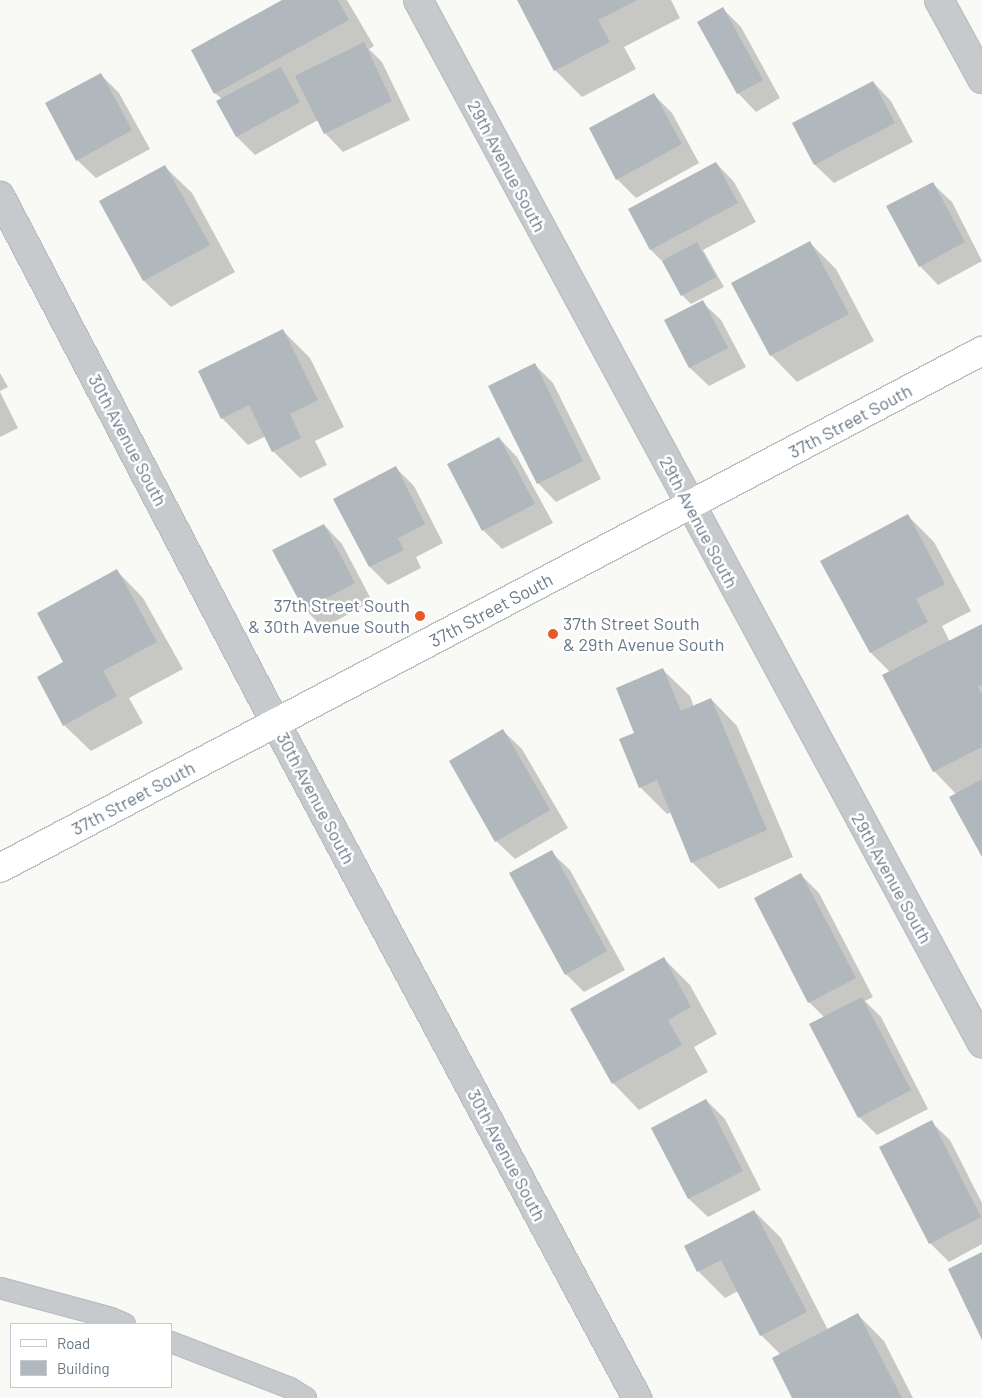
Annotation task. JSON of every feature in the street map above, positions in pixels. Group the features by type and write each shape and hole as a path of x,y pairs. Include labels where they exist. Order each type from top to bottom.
{"street":[{"name":"29th Avenue South","path":"418,0 982,1043"},
{"path":"939,0 982,79"},
{"name":"30th Avenue South","path":"0,196 276,722 637,1398"},
{"name":"37th Street South","path":"0,868 982,351"}],"lane":[{"path":"0,1288 111,1318 123,1323"},
{"path":"172,1342 290,1388 306,1398"}],"building":[{"path":"282,0 338,0 349,20 214,94 191,50"},
{"path":"517,0 637,0 598,20 610,42 554,71"},
{"path":"723,7 763,80 737,94 697,22"},
{"path":"364,42 392,101 324,134 295,76"},
{"path":"281,67 300,102 236,137 216,101"},
{"path":"101,73 132,130 76,161 45,103"},
{"path":"873,81 895,123 814,165 792,123"},
{"path":"654,93 682,144 616,180 589,128"},
{"path":"716,162 738,203 650,250 628,209"},
{"path":"165,165 210,245 143,281 99,201"},
{"path":"933,182 965,242 919,267 886,206"},
{"path":"810,241 849,314 770,356 731,283"},
{"path":"697,242 716,277 681,296 662,261"},
{"path":"703,300 728,348 689,368 664,320"},
{"path":"283,329 318,400 290,414 301,438 272,452 249,405 221,419 198,371"},
{"path":"535,363 583,461 537,484 488,386"},
{"path":"499,437 535,504 482,531 447,464"},
{"path":"396,466 425,524 398,538 404,550 369,567 333,499"},
{"path":"908,514 945,584 916,599 928,622 870,653 820,561"},
{"path":"324,524 355,583 304,610 272,550"},
{"path":"117,569 157,642 103,671 117,696 63,726 37,677 63,662 37,613"},
{"path":"982,624 982,685 978,687 982,694 982,747 933,772 882,675"},
{"path":"663,668 681,711 711,698 767,830 691,863 657,780 639,788 619,739 634,733 616,688"},
{"path":"503,729 550,810 495,842 449,761"},
{"path":"982,779 982,857 949,797"},
{"path":"552,850 607,951 565,975 509,873"},
{"path":"801,873 856,978 808,1003 754,898"},
{"path":"664,957 691,1007 668,1020 682,1045 612,1084 570,1009"},
{"path":"862,997 911,1090 858,1118 809,1024"},
{"path":"706,1099 743,1171 688,1199 651,1128"},
{"path":"932,1120 981,1217 929,1244 879,1147"},
{"path":"754,1210 807,1312 760,1336 721,1260 697,1272 684,1246"},
{"path":"982,1252 982,1340 948,1269"},
{"path":"858,1313 902,1398 792,1398 772,1358"}],"place":[{"name":"37th Street South & 30th Avenue South","path":"420,616"},
{"name":"37th Street South & 29th Avenue South","path":"553,634"}]}
